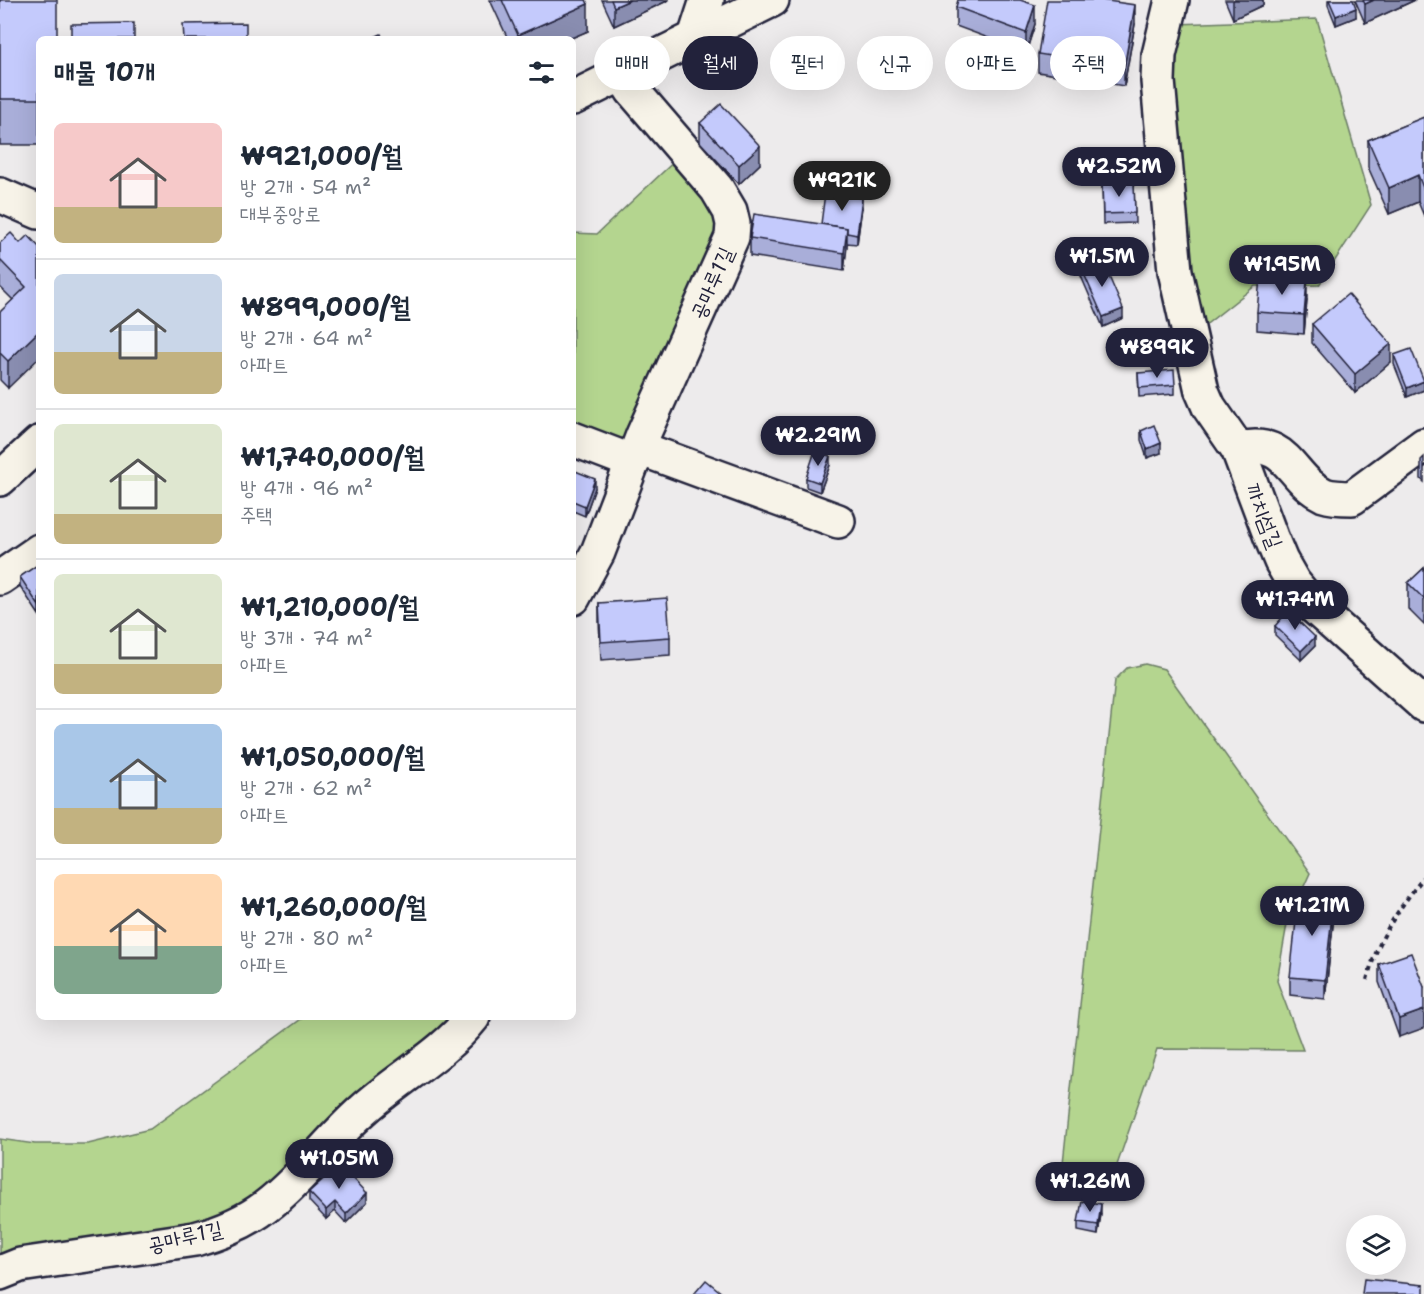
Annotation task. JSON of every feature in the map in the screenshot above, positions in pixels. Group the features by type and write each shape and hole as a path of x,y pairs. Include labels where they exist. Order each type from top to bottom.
{"street":[{"path":"695,36 707,0"},
{"path":"702,36 772,0"},
{"name":"까치섬길","path":"1172,0 1159,55 1158,81 1175,271 1202,391 1209,407 1238,449 1275,545 1293,582 1311,604 1424,705"},
{"path":"576,96 594,88"},
{"name":"공마루1길","path":"576,592 598,552 636,455 728,249 733,224 730,211 717,189 632,90"},
{"path":"0,195 36,211"},
{"path":"576,440 636,455 838,520"},
{"name":"까치섬길","path":"1238,449 1256,447 1272,450 1278,453 1314,488 1326,495 1352,498 1424,445"},
{"path":"0,479 36,446"},
{"path":"0,578 36,553"},
{"name":"공마루1길","path":"0,1274 20,1265 195,1239 219,1233 244,1221 272,1202 362,1111 438,1052 470,1020"}],"path":[{"path":"1367,980 1372,959 1388,925 1424,877"}],"green space":[{"path":"1317,19 1371,205 1319,285 1255,286 1199,330 1169,105 1177,24"},
{"path":"679,157 722,228 627,442 576,423 576,233 597,234"},
{"path":"1145,664 1164,669 1310,873 1287,924 1277,981 1303,1050 1157,1049 1105,1200 1060,1191 1115,680 1127,668"},
{"path":"300,1020 456,1020 282,1183 202,1231 0,1256 0,1139 35,1144 88,1144 150,1129"}],"building":[{"path":"0,0 57,0 57,36 36,36 36,99 0,99"},
{"path":"502,0 586,0 588,4 518,35"},
{"path":"611,0 630,0 614,7"},
{"path":"958,0 1020,0 1035,5 1026,33 956,7"},
{"path":"1047,0 1101,0 1135,5 1126,57 1126,36 1050,36 1050,56 1038,54"},
{"path":"1329,0 1353,0 1356,8 1336,16"},
{"path":"134,23 134,36 71,36 71,24"},
{"path":"246,23 246,36 184,36 183,24"},
{"path":"721,104 760,146 739,165 700,123"},
{"path":"1424,117 1424,190 1418,175 1389,188 1368,140"},
{"path":"1134,182 1135,213 1103,214 1102,184"},
{"path":"825,193 862,198 857,235 847,233 847,228 821,224"},
{"path":"754,214 847,228 844,253 750,238"},
{"path":"11,233 20,243 28,235 36,244 36,334 8,361 0,353 0,312 26,287 0,260 0,243"},
{"path":"1101,258 1123,309 1103,317 1081,267"},
{"path":"1260,277 1307,281 1304,315 1257,312"},
{"path":"1348,294 1391,344 1355,374 1312,324"},
{"path":"1411,349 1424,381 1407,388 1394,355"},
{"path":"1174,370 1175,385 1139,388 1138,373"},
{"path":"1154,425 1161,443 1147,449 1141,431"},
{"path":"815,451 830,456 820,483 806,478"},
{"path":"576,471 595,479 585,506 576,502"},
{"path":"36,566 36,601 20,577"},
{"path":"1424,568 1424,599 1408,583"},
{"path":"667,598 670,637 601,642 599,603"},
{"path":"1288,611 1315,637 1301,651 1275,626"},
{"path":"1299,893 1334,897 1325,980 1290,977"},
{"path":"1411,953 1424,987 1424,1010 1399,1019 1379,964"},
{"path":"340,1164 367,1193 346,1214 335,1202 326,1210 309,1192"},
{"path":"1082,1201 1101,1204 1098,1225 1078,1222"},
{"path":"1364,1279 1424,1285 1424,1294 1362,1294"},
{"path":"706,1280 723,1294 694,1294"}]}
